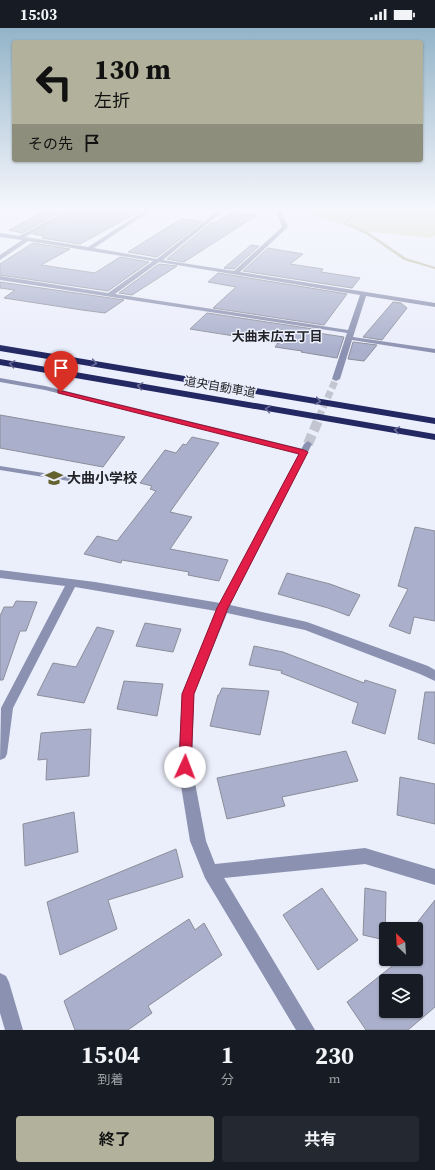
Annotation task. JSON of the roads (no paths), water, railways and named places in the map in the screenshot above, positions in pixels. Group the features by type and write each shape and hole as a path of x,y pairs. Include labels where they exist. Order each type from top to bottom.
{"highway":[{"name":"道央自動車道","path":"0,348 435,421"},
{"name":"道央自動車道","path":"0,362 435,437"}],"street":[{"path":"146,258 435,306"},
{"path":"109,295 162,258"},
{"path":"235,273 252,258"},
{"path":"0,278 350,335 435,351"},
{"path":"336,379 363,294"},
{"path":"306,448 223,608 188,694 185,767 198,841 212,872 306,1030"},
{"path":"0,574 72,583 223,608 307,626 424,670 435,676"},
{"path":"0,754 3,708 72,583"},
{"path":"212,872 364,856 435,877"},
{"path":"0,982 14,1030"}],"lane":[{"path":"0,380 53,390 306,448"},
{"path":"0,468 75,480"}],"waterway":[{"path":"403,258 435,268"}],"tunnel":[{"path":"319,417 336,379"},
{"path":"308,444 320,416"}],"place":[{"name":"大曲小学校","path":"54,478"}],"district":[{"name":"大曲末広五丁目","path":"277,336"}]}
